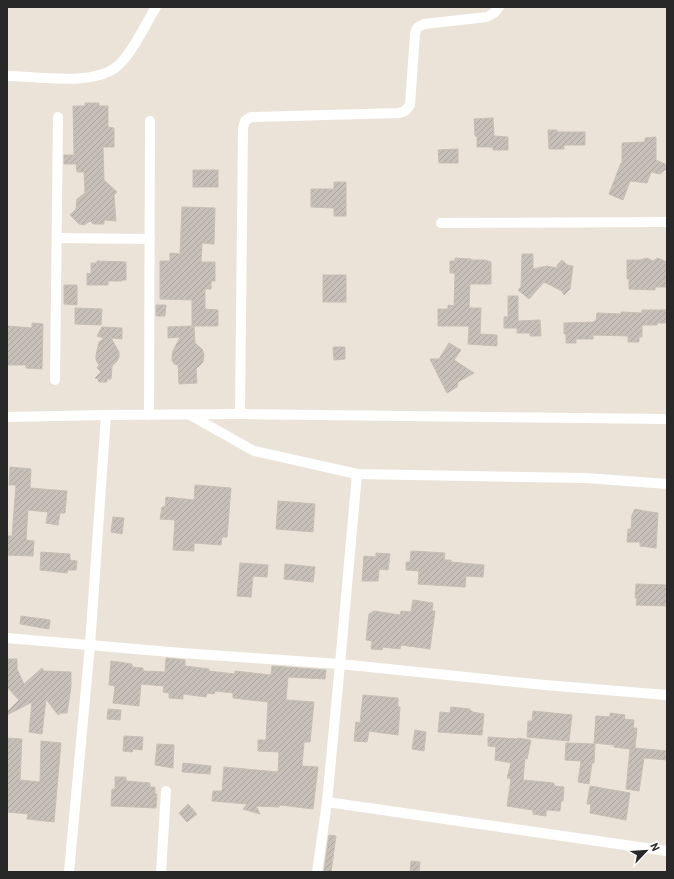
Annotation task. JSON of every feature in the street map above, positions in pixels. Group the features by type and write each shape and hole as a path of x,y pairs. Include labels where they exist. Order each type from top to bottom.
{"street":[{"path":"7,76 87,78 116,68 127,56 156,7"},
{"path":"240,414 243,128 245,121 251,117 399,113 406,111 410,105 415,34 417,28 424,24 487,17 494,13 499,7"},
{"path":"55,380 58,117"},
{"path":"149,415 150,121"},
{"path":"441,223 667,222"},
{"path":"56,238 150,239"},
{"path":"7,417 240,414 667,419"},
{"path":"190,415 254,451 357,474 586,478 667,484"},
{"path":"69,872 90,645 106,416"},
{"path":"317,872 327,802 357,474"},
{"path":"7,638 182,653 340,664 545,685 667,695"},
{"path":"161,872 166,791"},
{"path":"327,802 667,851"}],"building":[{"path":"85,103 99,103 99,106 108,106 108,127 114,128 114,147 103,147 104,180 117,192 114,195 116,221 104,220 104,224 93,224 90,221 84,225 79,224 70,215 76,209 77,199 85,193 84,172 77,172 76,164 64,164 64,155 74,155 73,106 85,106"},
{"path":"493,118 494,136 508,137 508,150 493,150 493,147 477,147 474,119"},
{"path":"548,130 557,130 557,132 585,132 585,145 564,145 564,149 549,149"},
{"path":"656,137 656,160 665,164 666,169 660,174 651,172 647,183 630,181 623,200 609,194 621,163 622,164 622,143 645,142 645,138"},
{"path":"458,149 458,163 439,163 438,150"},
{"path":"193,170 218,170 218,187 193,187"},
{"path":"334,182 346,182 346,216 334,216 334,208 311,207 311,189 334,189"},
{"path":"182,207 215,208 214,244 202,243 201,262 215,262 215,281 211,281 211,289 205,289 205,309 218,310 218,326 194,326 195,343 202,349 204,354 203,362 196,369 197,383 179,384 178,365 174,364 172,356 180,337 168,338 168,327 192,326 192,300 160,299 160,261 170,261 170,253 180,254"},
{"path":"522,254 533,254 533,269 547,266 557,268 557,265 562,260 567,265 573,266 570,289 564,295 562,291 544,282 529,299 518,290 521,287"},
{"path":"455,258 485,260 491,262 491,284 470,284 469,308 481,308 480,334 497,335 497,346 468,344 469,326 438,326 438,309 448,309 448,305 454,306 455,273 450,273 450,261 455,261"},
{"path":"647,258 653,261 658,258 667,262 666,287 655,287 655,290 629,289 629,279 627,279 627,260 640,260"},
{"path":"97,261 126,262 126,280 108,281 108,285 87,285 87,273 91,274 91,263 97,263"},
{"path":"323,275 346,275 346,302 323,302"},
{"path":"64,285 77,285 77,305 64,304"},
{"path":"508,296 518,296 518,321 540,320 541,336 530,336 530,333 517,333 517,328 504,328 504,317 508,317"},
{"path":"156,305 166,305 165,316 156,316"},
{"path":"75,308 102,309 101,325 75,324"},
{"path":"642,310 667,310 667,323 642,325 642,337 639,337 639,342 628,342 628,336 593,335 593,339 576,339 576,343 566,343 564,323 594,322 596,321 597,313 642,313"},
{"path":"32,323 43,324 42,369 26,368 26,365 7,365 7,326 32,328"},
{"path":"102,327 122,328 122,339 111,338 119,352 119,357 112,366 111,379 107,379 107,382 99,382 98,379 95,378 101,372 97,368 99,365 96,360 96,355 99,342 104,338 97,336"},
{"path":"449,343 461,350 454,360 474,373 458,382 457,387 447,393 430,359 439,359"},
{"path":"333,347 345,347 345,359 334,360"},
{"path":"10,467 31,469 30,488 67,491 65,513 60,513 58,525 46,523 48,512 28,510 26,540 34,541 33,556 7,555 7,536 12,536 16,485 9,485"},
{"path":"195,485 231,488 227,537 222,537 221,545 194,543 194,551 173,550 175,520 160,519 162,507 165,507 166,497 194,500"},
{"path":"278,501 315,504 313,532 276,529"},
{"path":"635,509 658,513 656,548 640,546 640,542 627,542 628,529 631,529 632,515"},
{"path":"113,517 124,518 122,534 111,532"},
{"path":"411,551 445,553 444,560 484,565 483,577 466,576 465,587 418,584 419,571 406,570 406,562 410,562"},
{"path":"41,552 70,554 70,560 77,561 76,570 68,570 67,573 40,570"},
{"path":"376,553 390,554 388,570 379,569 378,581 362,581 364,556 376,557"},
{"path":"240,563 268,565 267,577 253,576 251,597 237,596"},
{"path":"285,564 315,567 313,582 284,579"},
{"path":"636,584 667,585 667,606 636,605"},
{"path":"413,600 433,603 432,611 435,611 430,649 401,645 400,649 383,647 382,650 371,649 372,641 366,640 369,614 374,611 400,615 401,611 411,612"},
{"path":"21,616 50,620 49,629 20,624"},
{"path":"166,658 185,660 185,666 235,674 235,671 271,675 272,666 326,670 325,679 288,677 286,700 314,702 310,742 304,742 302,766 318,767 313,809 280,805 279,807 256,806 260,814 243,809 247,804 212,801 213,791 222,791 224,767 278,772 279,752 258,751 258,740 266,740 268,702 233,698 233,693 215,691 214,694 207,693 206,697 183,694 183,699 169,698 169,693 163,692 164,686 141,684 139,706 113,703 115,686 109,685 111,661 132,664 132,667 143,668 143,671 165,672"},
{"path":"8,659 17,659 17,669 24,684 42,668 44,671 71,672 71,687 67,713 61,713 58,715 46,699 42,734 29,732 32,702 7,715 7,712 19,700 7,687"},
{"path":"363,695 398,698 398,707 400,707 398,735 369,731 367,742 354,741 356,722 360,723"},
{"path":"451,707 470,709 469,710 472,712 484,714 482,735 438,732 440,712 450,713"},
{"path":"108,709 121,710 120,720 107,719"},
{"path":"533,711 572,715 569,741 527,737 528,721 532,721"},
{"path":"610,713 625,715 624,719 634,720 633,728 637,728 635,748 667,751 667,760 644,758 639,791 626,789 630,749 614,747 614,745 594,743 596,716 610,717"},
{"path":"415,730 426,732 424,751 412,749"},
{"path":"124,736 143,737 142,750 133,749 132,752 123,751"},
{"path":"488,737 531,740 527,759 525,758 523,780 554,783 554,786 564,787 563,801 561,801 560,811 546,810 546,816 533,814 533,810 507,806 511,779 507,778 511,763 495,760 496,747 488,746"},
{"path":"7,738 22,739 20,780 40,782 41,741 61,743 54,822 27,819 28,814 7,812"},
{"path":"566,743 595,744 594,763 592,763 589,784 578,782 581,761 565,760"},
{"path":"157,744 174,745 173,768 155,765"},
{"path":"183,763 211,766 210,774 182,772"},
{"path":"115,777 126,777 126,781 150,783 150,787 155,787 155,794 157,794 156,808 111,806 112,789 115,789"},
{"path":"590,786 630,793 626,820 590,813 591,804 587,804"},
{"path":"188,804 197,814 187,822 179,813"},
{"path":"329,835 336,836 331,872 324,871"},
{"path":"411,861 420,862 419,872 410,872"}]}
